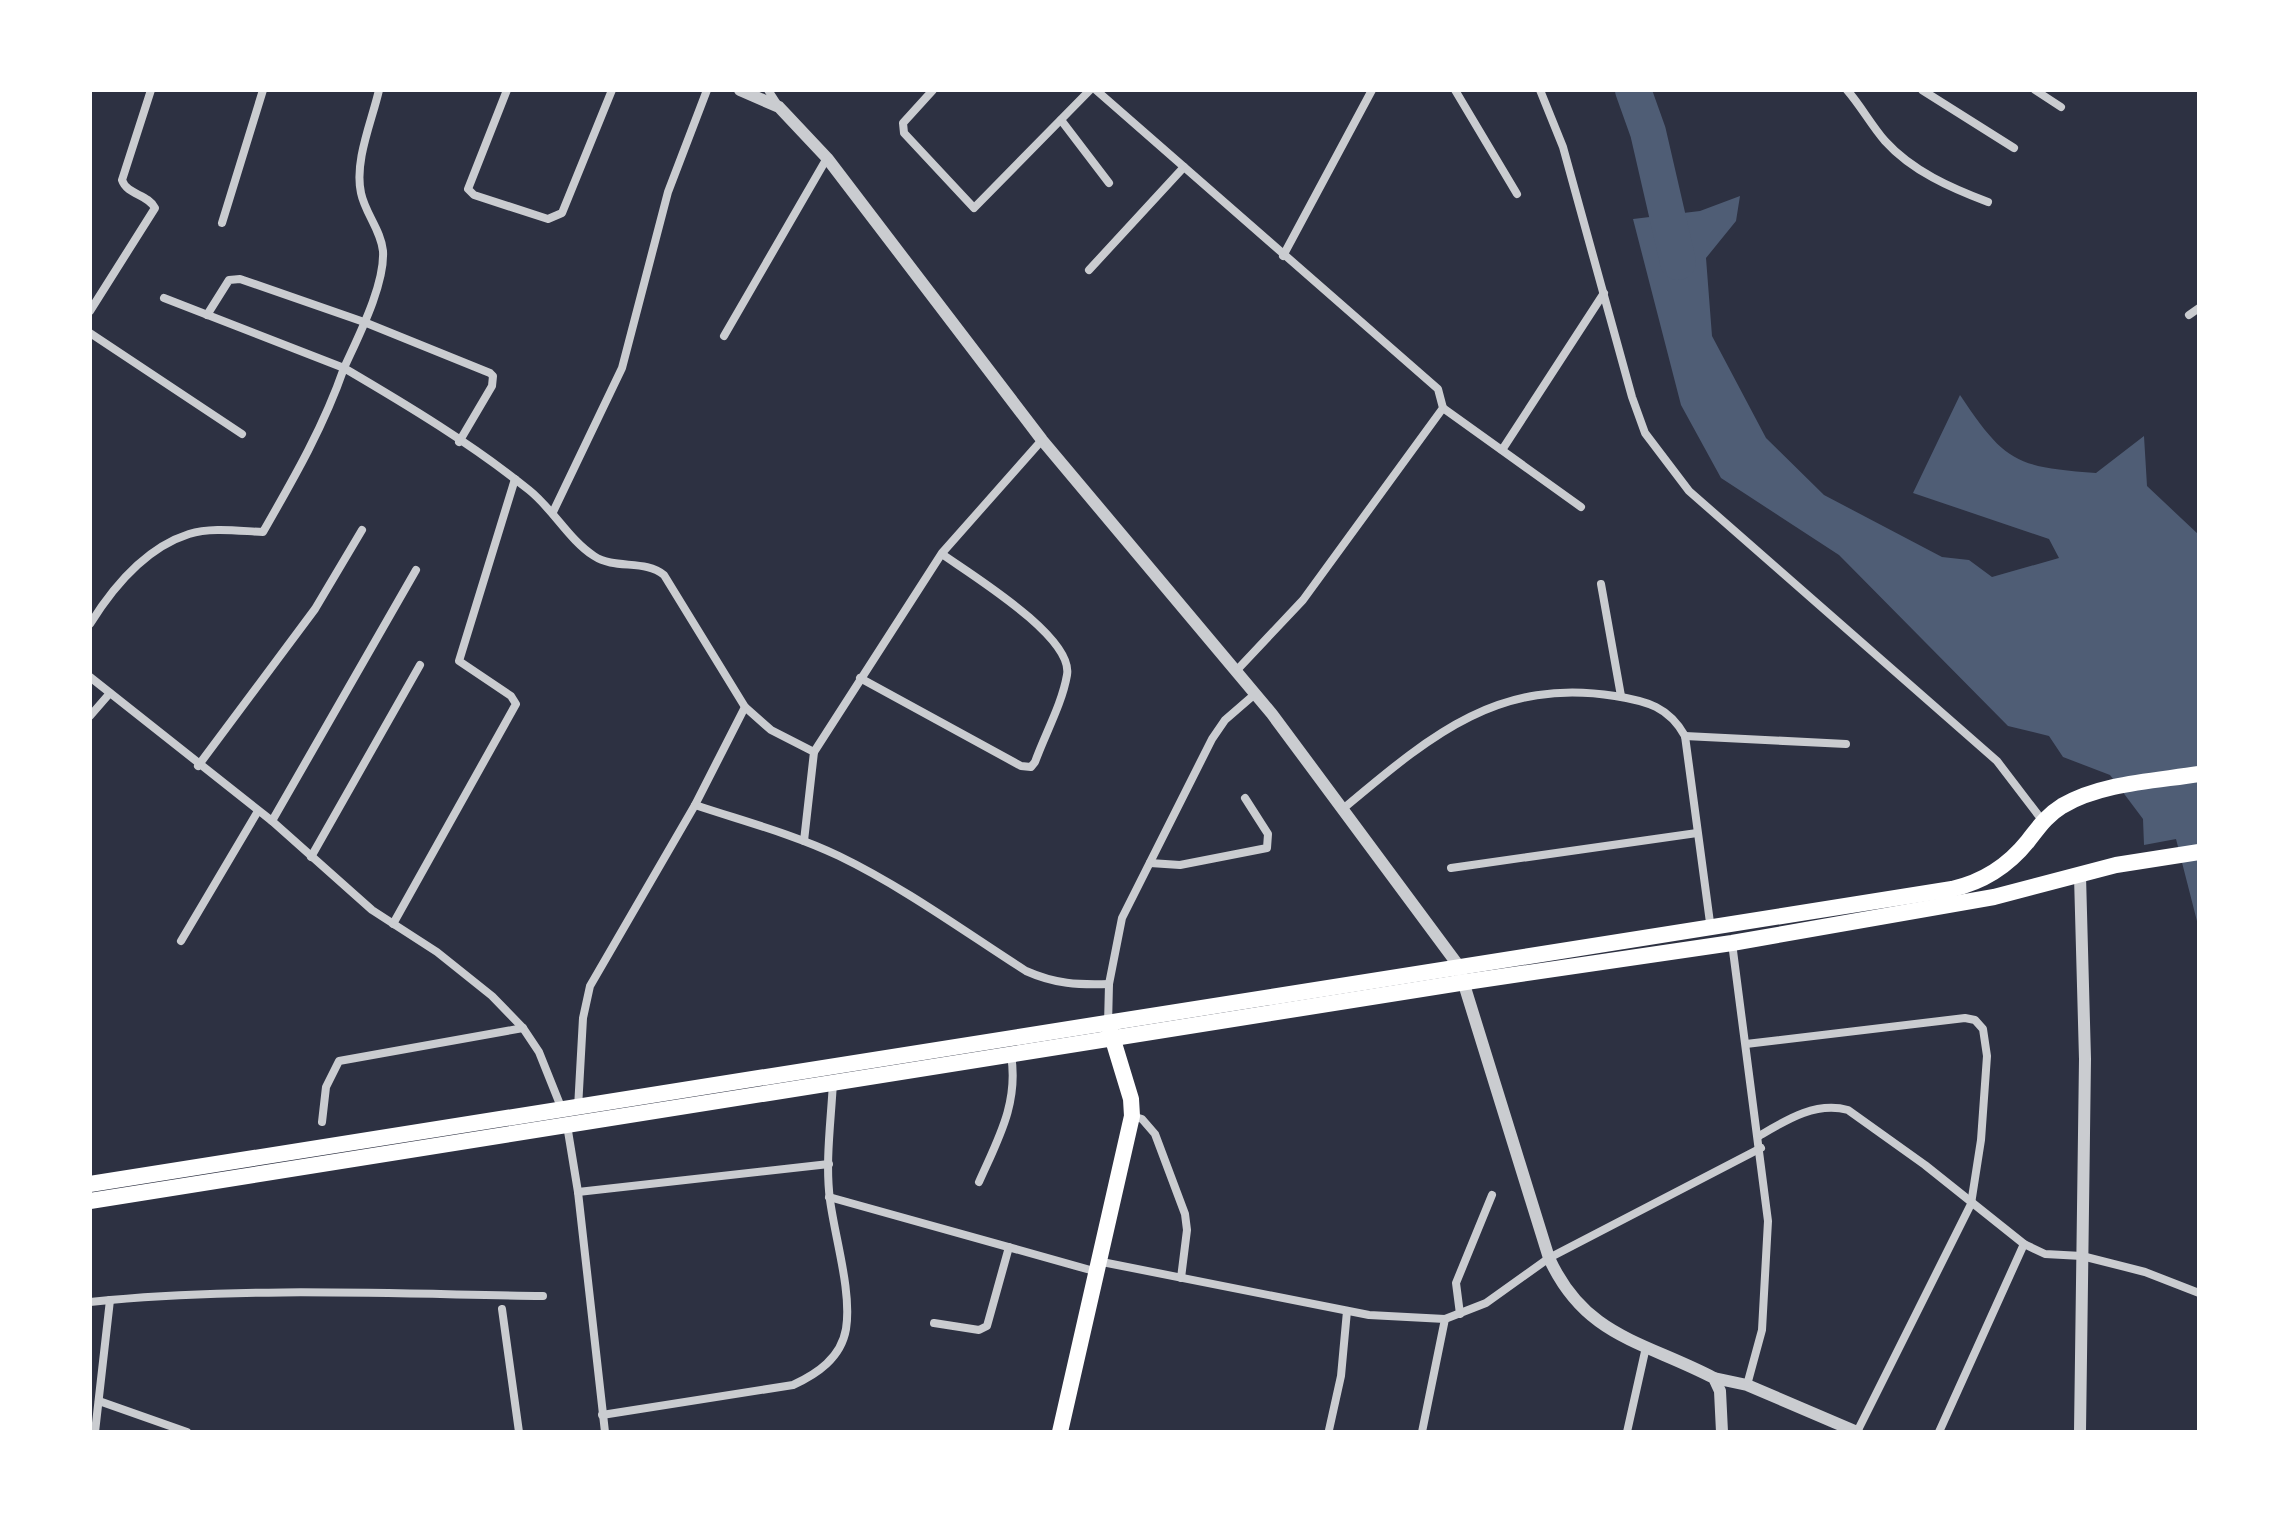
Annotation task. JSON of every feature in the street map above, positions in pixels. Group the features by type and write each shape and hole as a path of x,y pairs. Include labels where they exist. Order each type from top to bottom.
{"main road":[{"path":"90,1201 571,1115 833,1082 1011,1055 1111,1032 1458,965 1710,928 1971,884 2009,861 2042,820 2063,805 2113,788 2199,774"},
{"path":"90,1184 1713,946 1994,897 2116,865 2199,852"},
{"path":"1060,1432 1132,1116 1131,1099 1111,1032"}],"street":[{"path":"90,311 155,208 150,201 126,188 122,180 151,90"},
{"path":"222,223 263,90"},
{"path":"90,624 105,599 133,569 165,544 191,533 263,532 308,453 364,322 382,261 380,236 361,194 359,177 379,90"},
{"path":"507,90 468,189 474,195 548,219 562,213 612,90"},
{"path":"553,512 622,368 668,192 707,90"},
{"path":"740,90 779,107"},
{"path":"768,90 779,107 827,158 1042,440 1237,670 1344,808 1458,965 1466,982 1549,1258 1560,1283 1579,1307 1606,1329 1714,1378 1747,1385 1857,1432 1971,1204 1981,1140 1987,1056 1983,1029 1975,1020 1746,1044"},
{"path":"933,90 903,123 904,133 974,208 1090,90"},
{"path":"1096,90 1438,389 1443,408 1581,507"},
{"path":"1283,256 1372,90"},
{"path":"1455,90 1517,194"},
{"path":"1540,90 1563,147 1632,397 1645,433 1666,465 1728,529 1997,761 2042,820"},
{"path":"1847,90 1888,144 1911,163 1939,182 1988,202"},
{"path":"1922,90 2014,148"},
{"path":"2035,90 2061,107"},
{"path":"1061,120 1109,183"},
{"path":"724,336 827,158"},
{"path":"1089,270 1184,167"},
{"path":"207,315 233,278 364,322 493,376 492,386 459,442"},
{"path":"1502,450 1604,293"},
{"path":"164,298 344,368 515,479 553,512 590,553 601,560 647,567 664,575 745,707 771,730 814,752"},
{"path":"2189,315 2199,308"},
{"path":"90,333 242,434"},
{"path":"1237,670 1303,600 1443,408"},
{"path":"804,841 814,752 942,554 1042,440"},
{"path":"393,924 516,704 511,696 459,661 515,479"},
{"path":"198,766 315,609 362,530"},
{"path":"860,678 1021,766 1026,768 1035,762 1067,674 1064,655 1027,616 942,554"},
{"path":"272,821 416,570"},
{"path":"1601,584 1621,696"},
{"path":"311,857 420,665"},
{"path":"90,677 198,766 272,821 393,924 437,952 492,996 523,1028 539,1052 571,1115"},
{"path":"1344,808 1425,740 1468,717 1519,698 1559,691 1621,696 1661,707 1676,719 1685,736 1713,946"},
{"path":"90,716 110,693"},
{"path":"1111,1032 1109,984 1122,918 1212,739 1225,720 1255,694"},
{"path":"605,1432 571,1115 583,1018 590,986 695,805 745,707"},
{"path":"1685,736 1846,744"},
{"path":"1150,863 1180,865 1267,848 1268,834 1245,798"},
{"path":"695,805 804,841 891,884 1026,971 1067,985 1109,984"},
{"path":"181,941 258,811"},
{"path":"1451,868 1697,833"},
{"path":"2080,876 2085,1059 2080,1432"},
{"path":"1732,943 1761,1148 1768,1221 1762,1330 1747,1385"},
{"path":"322,1122 326,1087 339,1061 523,1028"},
{"path":"979,1182 1010,1111 1014,1076 1011,1055"},
{"path":"602,1415 793,1385 815,1375 835,1355 846,1331 846,1309 829,1197 833,1082"},
{"path":"1759,1136 1803,1113 1838,1107 1848,1110 1925,1165 2024,1244 2045,1254 2082,1256 2145,1272 2199,1293"},
{"path":"1132,1116 1142,1119 1155,1134 1185,1214 1187,1230 1181,1278"},
{"path":"829,1197 1009,1247 1096,1266 1181,1278 1347,1311 1445,1319 1486,1303 1549,1258 1761,1148"},
{"path":"578,1192 829,1164"},
{"path":"1460,1314 1456,1283 1492,1195"},
{"path":"1939,1432 2024,1244"},
{"path":"934,1323 979,1330 987,1326 1009,1247"},
{"path":"90,1302 194,1292 268,1291 543,1296"},
{"path":"95,1432 110,1300"},
{"path":"502,1309 519,1432"},
{"path":"1329,1430 1341,1376 1347,1311"},
{"path":"1422,1432 1445,1319"},
{"path":"1627,1432 1646,1347"},
{"path":"1714,1378 1722,1400 1722,1432"},
{"path":"99,1401 187,1432"}],"water":[{"path":"1740,196 1736,221 1706,258 1712,336 1766,438 1824,495 1942,557 1969,560 1992,577 2059,558 2049,539 1913,493 1960,395 2001,448 2014,457 2047,468 2096,473 2144,436 2147,486 2199,535 2199,929 2176,839 2144,845 2143,819 2110,775 2063,757 2049,736 2008,726 1839,555 1721,478 1681,405 1633,219 1700,211"}],"waterway":[{"path":"1633,90 1648,132 1678,262"}]}
